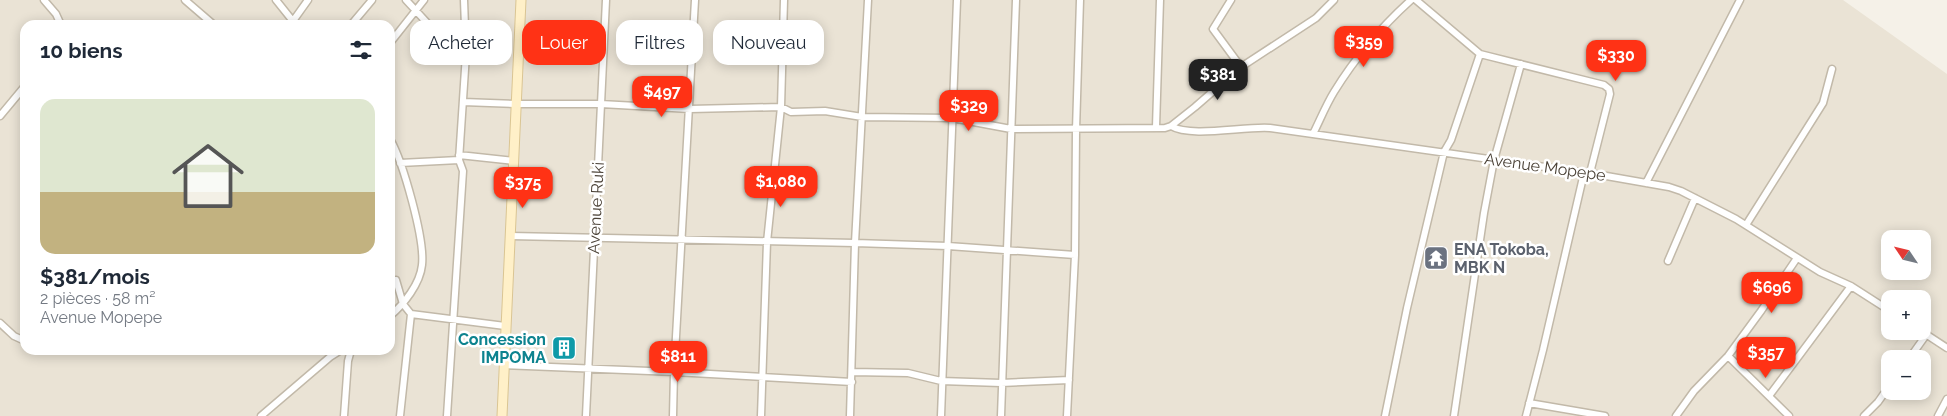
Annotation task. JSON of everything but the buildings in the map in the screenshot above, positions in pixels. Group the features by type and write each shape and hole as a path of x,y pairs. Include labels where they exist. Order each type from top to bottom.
{"street":[{"path":"44,0 59,20"},
{"path":"186,0 208,20"},
{"path":"276,0 293,20"},
{"path":"297,20 308,0"},
{"path":"355,20 372,0"},
{"path":"406,0 424,20"},
{"path":"395,36 424,0"},
{"path":"464,0 465,20"},
{"path":"502,416 521,0"},
{"name":"Avenue Ruki","path":"586,416 606,0"},
{"path":"673,416 695,0"},
{"path":"761,416 767,242 781,107 784,0"},
{"path":"850,416 855,243 868,0"},
{"path":"941,416 957,0"},
{"path":"1001,416 1016,0"},
{"path":"1067,416 1075,255 1080,0"},
{"path":"1156,127 1160,0"},
{"path":"1231,0 1214,29 1241,67"},
{"path":"1170,126 1241,67 1316,18 1334,0"},
{"path":"1313,134 1334,92 1363,51 1388,22 1411,0"},
{"path":"1416,0 1480,54 1604,85 1609,90 1610,94 1587,173 1526,416"},
{"path":"1646,182 1740,0"},
{"path":"1385,416 1407,308 1444,152 1451,140 1480,54"},
{"path":"1454,416 1484,213 1494,160 1521,64"},
{"path":"447,416 455,320 463,172 459,158 465,65"},
{"path":"1746,225 1823,103 1832,70"},
{"path":"0,116 20,92"},
{"name":"Avenue Mopepe","path":"463,102 601,104 690,109 781,107 791,112 825,111 862,117 952,118 1011,129 1076,130 1170,126 1187,132 1255,127 1444,152 1669,187 1695,198 1746,225 1820,272 1852,286 1881,305"},
{"path":"395,151 410,195 422,247 422,265 415,284 403,304 395,311"},
{"path":"400,163 459,158 514,160"},
{"path":"1668,261 1695,198"},
{"path":"510,236 948,246 1075,255"},
{"path":"1676,416 1694,391 1728,356 1762,311 1797,258"},
{"path":"396,280 403,304 411,314 505,326"},
{"path":"1768,396 1852,286"},
{"path":"400,416 411,314"},
{"path":"0,323 14,336 20,339"},
{"path":"1931,338 1947,348"},
{"path":"261,416 333,355"},
{"path":"344,416 350,355"},
{"path":"1728,356 1789,416"},
{"path":"504,365 763,376 852,382"},
{"path":"852,372 908,374 941,382 1001,383 1069,380"},
{"path":"1864,416 1881,398"},
{"path":"1938,416 1947,399"},
{"path":"1529,403 1605,416"}],"shaded area":[{"path":"0,0 1843,0 1947,74 1947,416 0,416"}],"place":[{"name":"ENA Tokoba, MBK N","path":"1436,258"},
{"name":"Concession IMPOMA","path":"564,348"}]}
